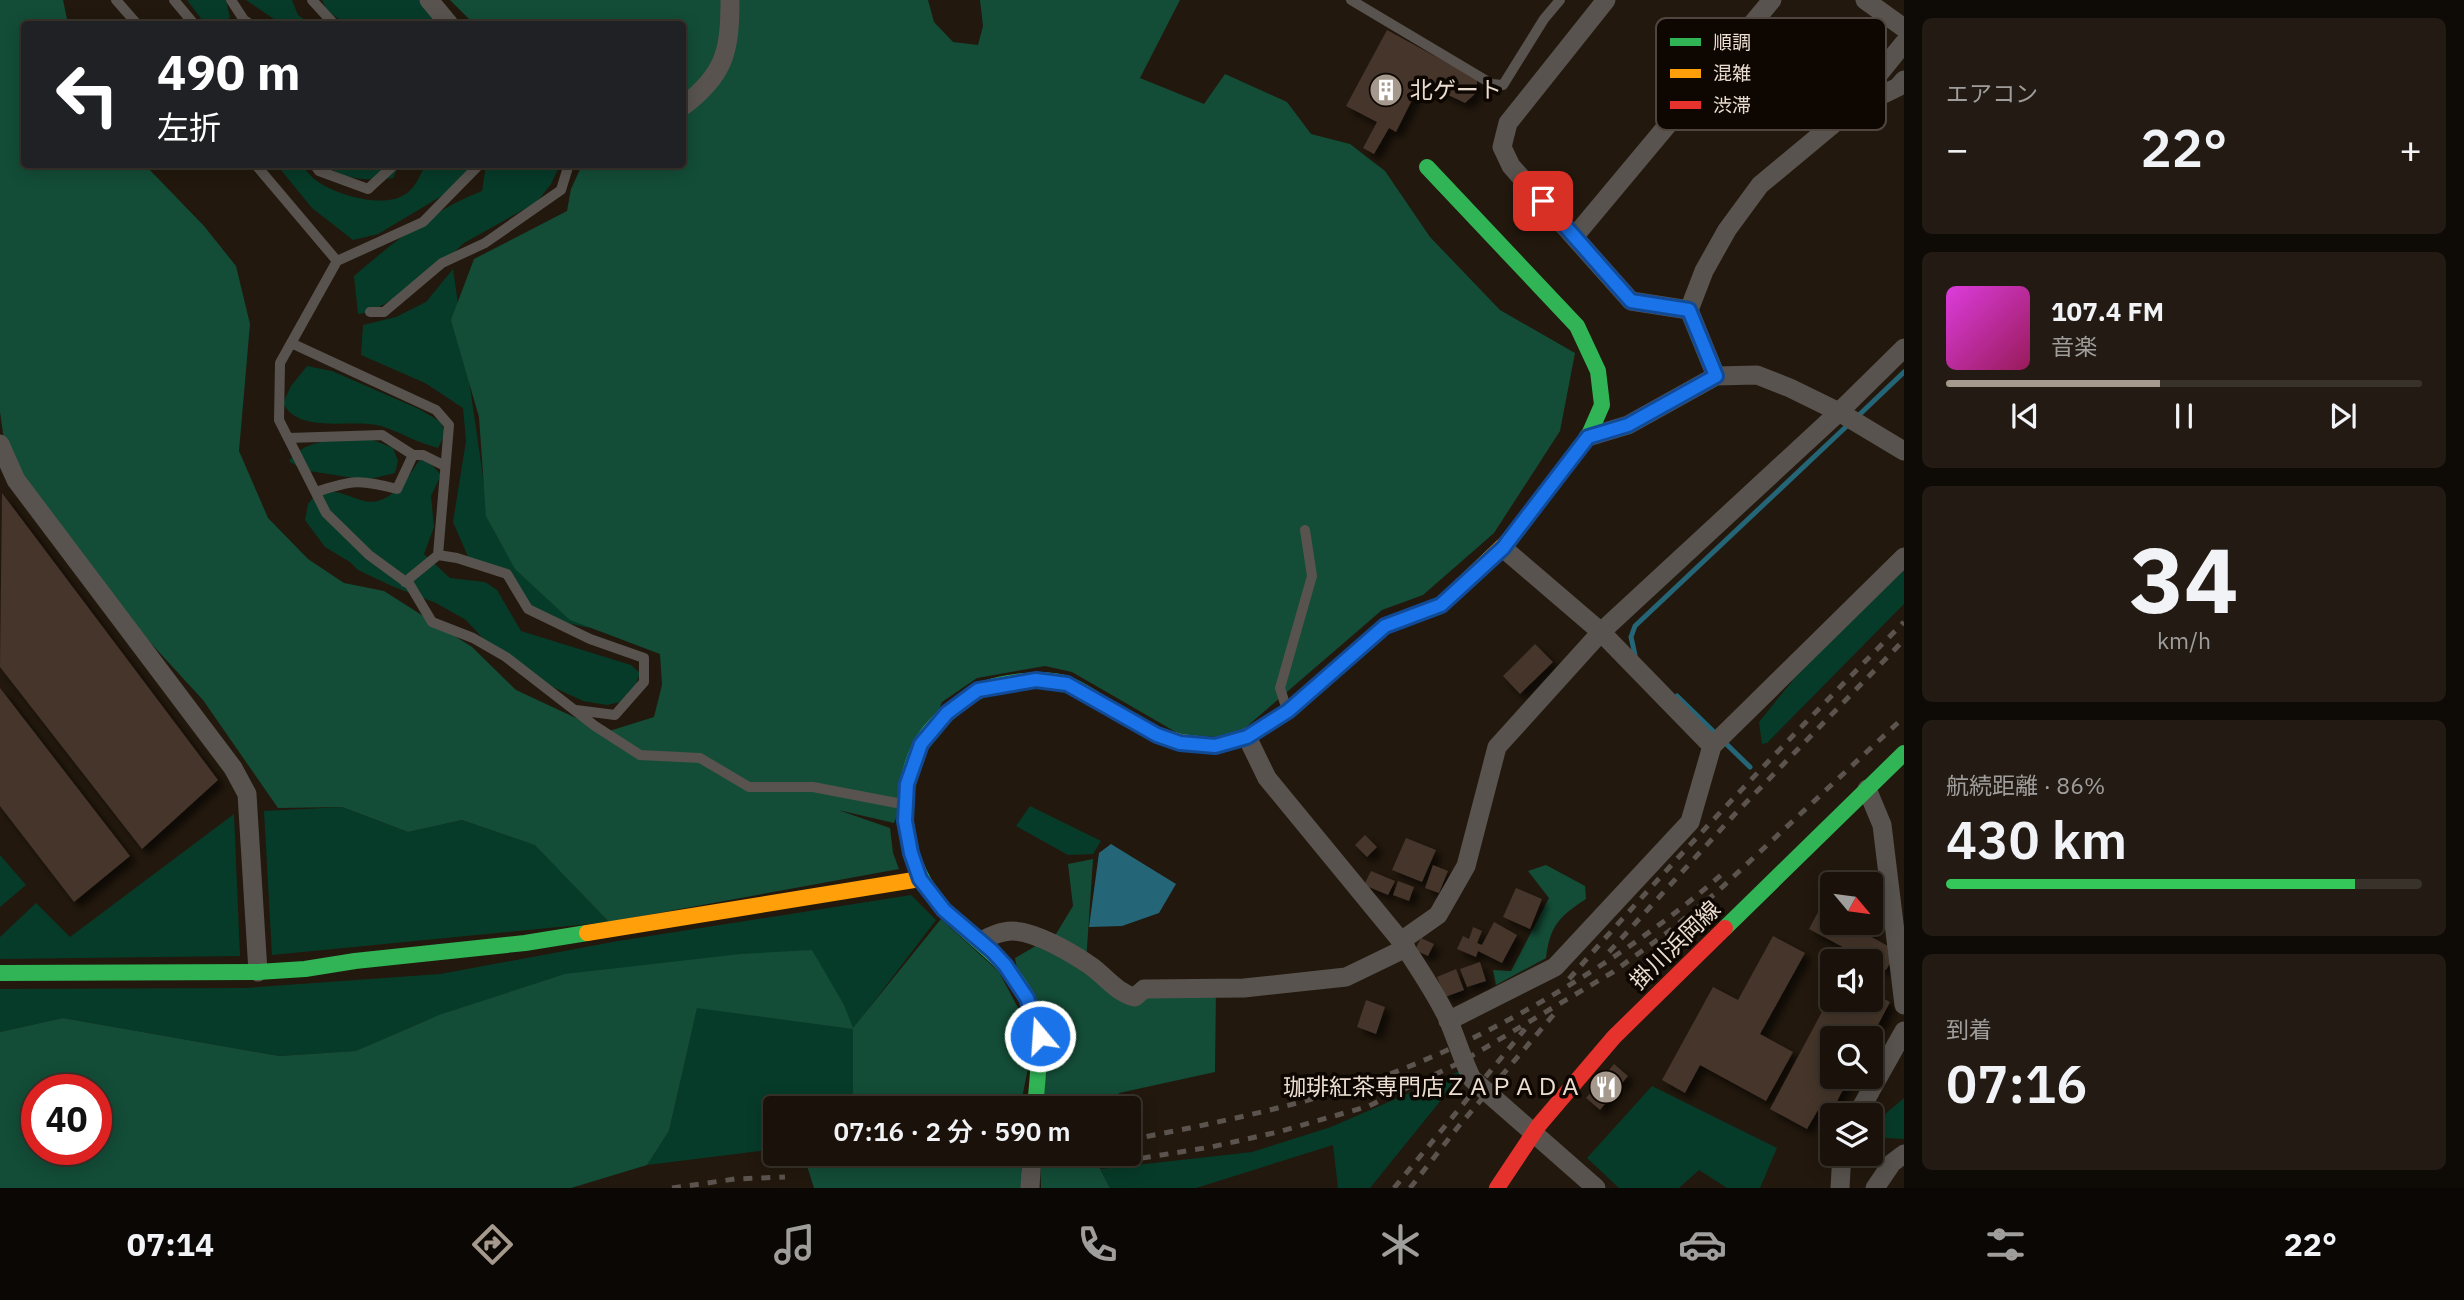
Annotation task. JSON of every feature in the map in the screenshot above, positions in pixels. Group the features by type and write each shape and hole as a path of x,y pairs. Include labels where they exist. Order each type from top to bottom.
{"street":[{"path":"429,0 446,21"},
{"path":"686,104 710,82 723,60 730,35 730,0"},
{"path":"1606,0 1508,123 1502,147 1511,166 1631,301 1689,310"},
{"path":"1757,18 1772,0"},
{"path":"1865,0 1904,29"},
{"path":"1886,65 1904,43"},
{"path":"1886,94 1902,87"},
{"path":"1574,237 1663,130"},
{"path":"1716,376 1689,310 1704,271 1727,230 1760,185 1826,130"},
{"path":"1036,1096 1040,1044 1036,1021 1027,998 1005,965 981,940 944,910 920,879 907,832 906,805 907,784 921,744 947,713 978,690 1012,682 1036,680 1067,684 1157,735 1180,743 1215,746 1247,737 1288,711 1385,626 1441,605 1503,548 1588,437 1602,405 1598,371 1577,326 1427,167"},
{"path":"981,940 1014,931 1051,943 1092,967 1124,995 1135,998 1144,989 1244,988 1346,977 1403,944 1438,915 1466,866 1497,747 1601,632 1839,412 1904,348"},
{"path":"1588,437 1628,425 1716,376 1757,375 1839,412 1904,452"},
{"path":"0,444 16,480 233,768 247,794 258,972"},
{"path":"1503,548 1601,632 1712,746"},
{"path":"1448,1021 1555,967 1690,822 1712,746 1904,557"},
{"path":"1247,737 1267,778 1403,944 1431,987 1472,1079 1596,1188"},
{"name":"掛川浜岡線","path":"1497,1188 1534,1132 1614,1037 1904,753"},
{"path":"1867,789 1882,825 1904,1005"},
{"path":"0,973 258,972 305,969 525,943 920,879"},
{"path":"1864,1103 1904,1031"},
{"path":"1875,1188 1892,1163 1904,1154"},
{"path":"1030,1188 1031,1166"},
{"path":"1840,1188 1841,1166"}],"lane":[{"path":"116,0 134,21"},
{"path":"174,0 192,21"},
{"path":"231,0 246,21"},
{"path":"312,0 331,21"},
{"path":"1351,0 1492,84 1503,85 1544,19 1560,0"},
{"path":"259,168 337,261"},
{"path":"317,168 368,189 392,168"},
{"path":"476,168 423,222 337,261 280,363 279,420 326,513 369,555 410,585 432,622 472,638 506,657 594,726 640,755 700,758 750,787 813,787 906,805"},
{"path":"370,312 384,312 442,263 485,243 561,190 568,168"},
{"path":"291,343 436,411 449,425 438,555 405,582"},
{"path":"288,438 382,435 413,455 423,455 444,466"},
{"path":"316,492 340,484 366,480 397,489 413,455"},
{"path":"1288,711 1280,688 1312,576 1305,530"},
{"path":"438,555 457,558 507,574 528,610 590,639 644,658 644,682 615,715 575,710"}],"green space":[{"path":"0,0 63,0 67,21 21,21 21,168 148,168 204,226 236,266 250,324 239,451 268,518 308,559 344,583 384,591 472,647 516,690 606,732 654,717 662,685 660,654 570,620 515,569 486,516 479,417 451,320 474,259 567,211 571,189 581,168 686,168 686,21 471,21 450,0 928,0 934,22 953,42 978,45 983,26 980,0 1180,0 1140,78 1204,104 1225,74 1287,102 1311,134 1350,144 1385,171 1430,237 1500,310 1575,353 1560,431 1494,533 1423,595 1382,610 1244,729 1218,737 1181,735 1072,672 1045,666 977,678 942,702 894,823 838,810 890,828 893,853 899,869 609,922 535,845 462,820 408,832 342,807 278,808 203,700 90,577 7,461 0,412"},
{"path":"187,0 226,0 230,18 224,21 203,21"},
{"path":"246,0 292,0 298,15 307,21 277,21"},
{"path":"322,0 424,0 447,21 342,21 327,11"},
{"path":"279,168 304,168 320,183 343,194 383,200 394,199 408,192 417,182 424,168 469,168 460,185 378,234 353,240 312,208"},
{"path":"329,168 398,168 393,178 375,179 358,178"},
{"path":"486,168 559,168 551,184 537,202 464,243 420,284 370,312 358,314 354,276 430,217 482,191"},
{"path":"453,269 486,498 590,628 530,615 507,574 473,568 453,522 466,441 463,408 425,383 361,355 363,325 396,317 426,302"},
{"path":"307,366 332,371 419,409 441,422 445,434 438,448 381,426 313,422 290,413 283,403 291,386"},
{"path":"368,438 393,448 398,461 395,473 366,480 303,470 289,461 296,453 314,444"},
{"path":"423,455 441,475 431,496 434,527 424,554 450,578 485,582 497,590 521,631 631,665 640,673 634,690 625,701 607,705 583,701 544,683 490,646 466,620 436,603 358,570 325,547 305,520 308,504 318,492 336,492 371,502 381,500 398,489"},
{"path":"1904,570 1904,604 1767,743 1762,744 1759,722 1802,669"},
{"path":"1030,806 1101,841 1093,854 1068,855 1016,826"},
{"path":"342,807 408,832 462,820 536,845 609,922 272,955 264,811"},
{"path":"234,814 240,956 0,959 0,937 36,903 70,937"},
{"path":"0,855 26,885 0,907"},
{"path":"1093,859 1086,963 1135,997 1216,988 1215,1072 1119,1093 1118,1096 1041,1096 1015,958 1056,934 1073,906 1068,864"},
{"path":"1546,865 1585,886 1586,899 1558,922 1550,937 1546,958 1496,985 1493,970 1511,971 1549,898 1528,871"},
{"path":"911,895 936,920 853,1029 853,1096 763,1096 763,1150 647,1165 669,1131 697,1007 852,1028 812,950 425,1021 357,1051 279,1056 63,1018 0,1032 0,989 245,988 440,974 618,941"},
{"path":"941,919 999,972 1034,1038 1022,1096 853,1096 853,1029 697,1008 669,1131 647,1165 571,1188 0,1188 0,1032 63,1018 279,1056 356,1051 439,1015 565,974 741,954 812,950 844,1005 853,1028"},
{"path":"1467,1068 1370,1188 1338,1188 1333,1145 1196,1188 1110,1188 1100,1169 1252,1152 1331,1127"},
{"path":"1652,1086 1777,1148 1760,1188 1727,1188 1699,1170 1679,1188 1619,1188 1587,1158"},
{"path":"1904,1098 1904,1139 1883,1138 1883,1116"},
{"path":"807,1166 1021,1166 1024,1188 814,1188"},
{"path":"1040,1166 1101,1166 1110,1188 1041,1188"}],"water":[{"path":"1111,844 1176,884 1159,913 1122,926 1089,927 1099,853"}],"building":[{"name":"北ゲート","path":"1387,30 1477,79 1477,87 1476,93 1465,103 1421,82 1396,132 1389,128 1374,154 1363,148 1377,122 1346,106"},
{"path":"2,493 218,780 142,849 0,667"},
{"path":"1535,644 1553,662 1520,694 1503,676"},
{"path":"0,688 130,856 74,902 0,806"},
{"path":"1365,835 1377,847 1367,857 1355,845"},
{"path":"1406,838 1436,850 1422,882 1392,870"},
{"path":"1433,865 1448,871 1439,893 1425,888"},
{"path":"1371,871 1395,881 1388,895 1364,885"},
{"path":"1398,881 1414,887 1409,901 1393,895"},
{"path":"1516,888 1542,899 1530,929 1503,917"},
{"path":"1820,908 1820,935 1809,929"},
{"path":"1494,922 1517,935 1502,963 1478,951 1476,957 1457,949 1463,936 1469,939 1473,927 1482,931 1477,943 1482,945"},
{"path":"1820,935 1868,935 1897,951 1886,970 1883,968 1883,949 1847,949"},
{"path":"1773,936 1805,953 1760,1034 1793,1052 1766,1101 1700,1065 1685,1093 1662,1080 1713,987 1738,1000"},
{"path":"1421,938 1434,944 1428,956 1415,950"},
{"path":"1480,962 1486,981 1467,987 1460,969"},
{"path":"1456,969 1464,990 1445,997 1437,977"},
{"path":"1883,998 1890,1002 1877,1026 1820,1026 1820,1089 1843,1089 1836,1103 1820,1103 1820,1111 1818,1110 1807,1129 1770,1109 1822,1012 1883,1012"},
{"path":"1366,1000 1385,1007 1376,1034 1357,1027"},
{"path":"1614,1064 1628,1076 1600,1110 1586,1098"}],"waterway":[{"path":"1858,416 1904,372"},
{"path":"1635,655 1631,637 1635,626 1850,423"},
{"path":"1677,696 1750,767"}],"railway":[{"path":"1569,979 1734,798 1904,622"},
{"path":"1609,952 1734,815 1904,640"},
{"path":"1141,1158 1211,1147 1278,1132 1369,1106 1463,1061 1613,972 1668,932 1717,892 1904,717"},
{"path":"1141,1138 1238,1118 1319,1097 1394,1072 1444,1051 1544,1000 1592,971 1638,940 1721,875"},
{"path":"1410,1188 1555,1013"},
{"path":"1394,1188 1525,1029"},
{"path":"672,1188 735,1179 785,1177"}],"traffic: fast":[{"path":"1427,167 1577,326 1598,371 1602,405 1588,437 1509,540"},
{"path":"1036,1096 1039,1052 1033,1012 1010,972 944,909 919,873 907,832 907,788 912,767 924,739 948,713 978,692 1016,682 1057,682 1078,689 1109,708"},
{"path":"1725,928 1904,753"},
{"path":"0,973 258,972 305,969 587,933"}],"traffic: slow":[{"path":"1109,708 1157,735 1180,742 1215,746 1247,737 1288,711 1385,626 1441,605 1509,540"},
{"path":"587,933 920,879"}],"traffic: jam":[{"path":"1497,1188 1539,1125 1614,1037 1725,928"}],"place":[{"name":"北ゲート","path":"1386,90"},
{"name":"珈琲紅茶専門店ＺＡＰＡＤＡ","path":"1606,1087"}],"route":[{"path":"1040,1036 1027,998 1005,965 944,910 920,879 911,853 905,821 907,784 921,744 947,713 978,690 1012,682 1036,680 1067,684 1157,735 1180,743 1215,746 1230,744 1247,737 1288,711 1385,626 1441,605 1503,548 1588,437 1628,425 1716,376 1689,310 1631,301 1543,201"}]}
